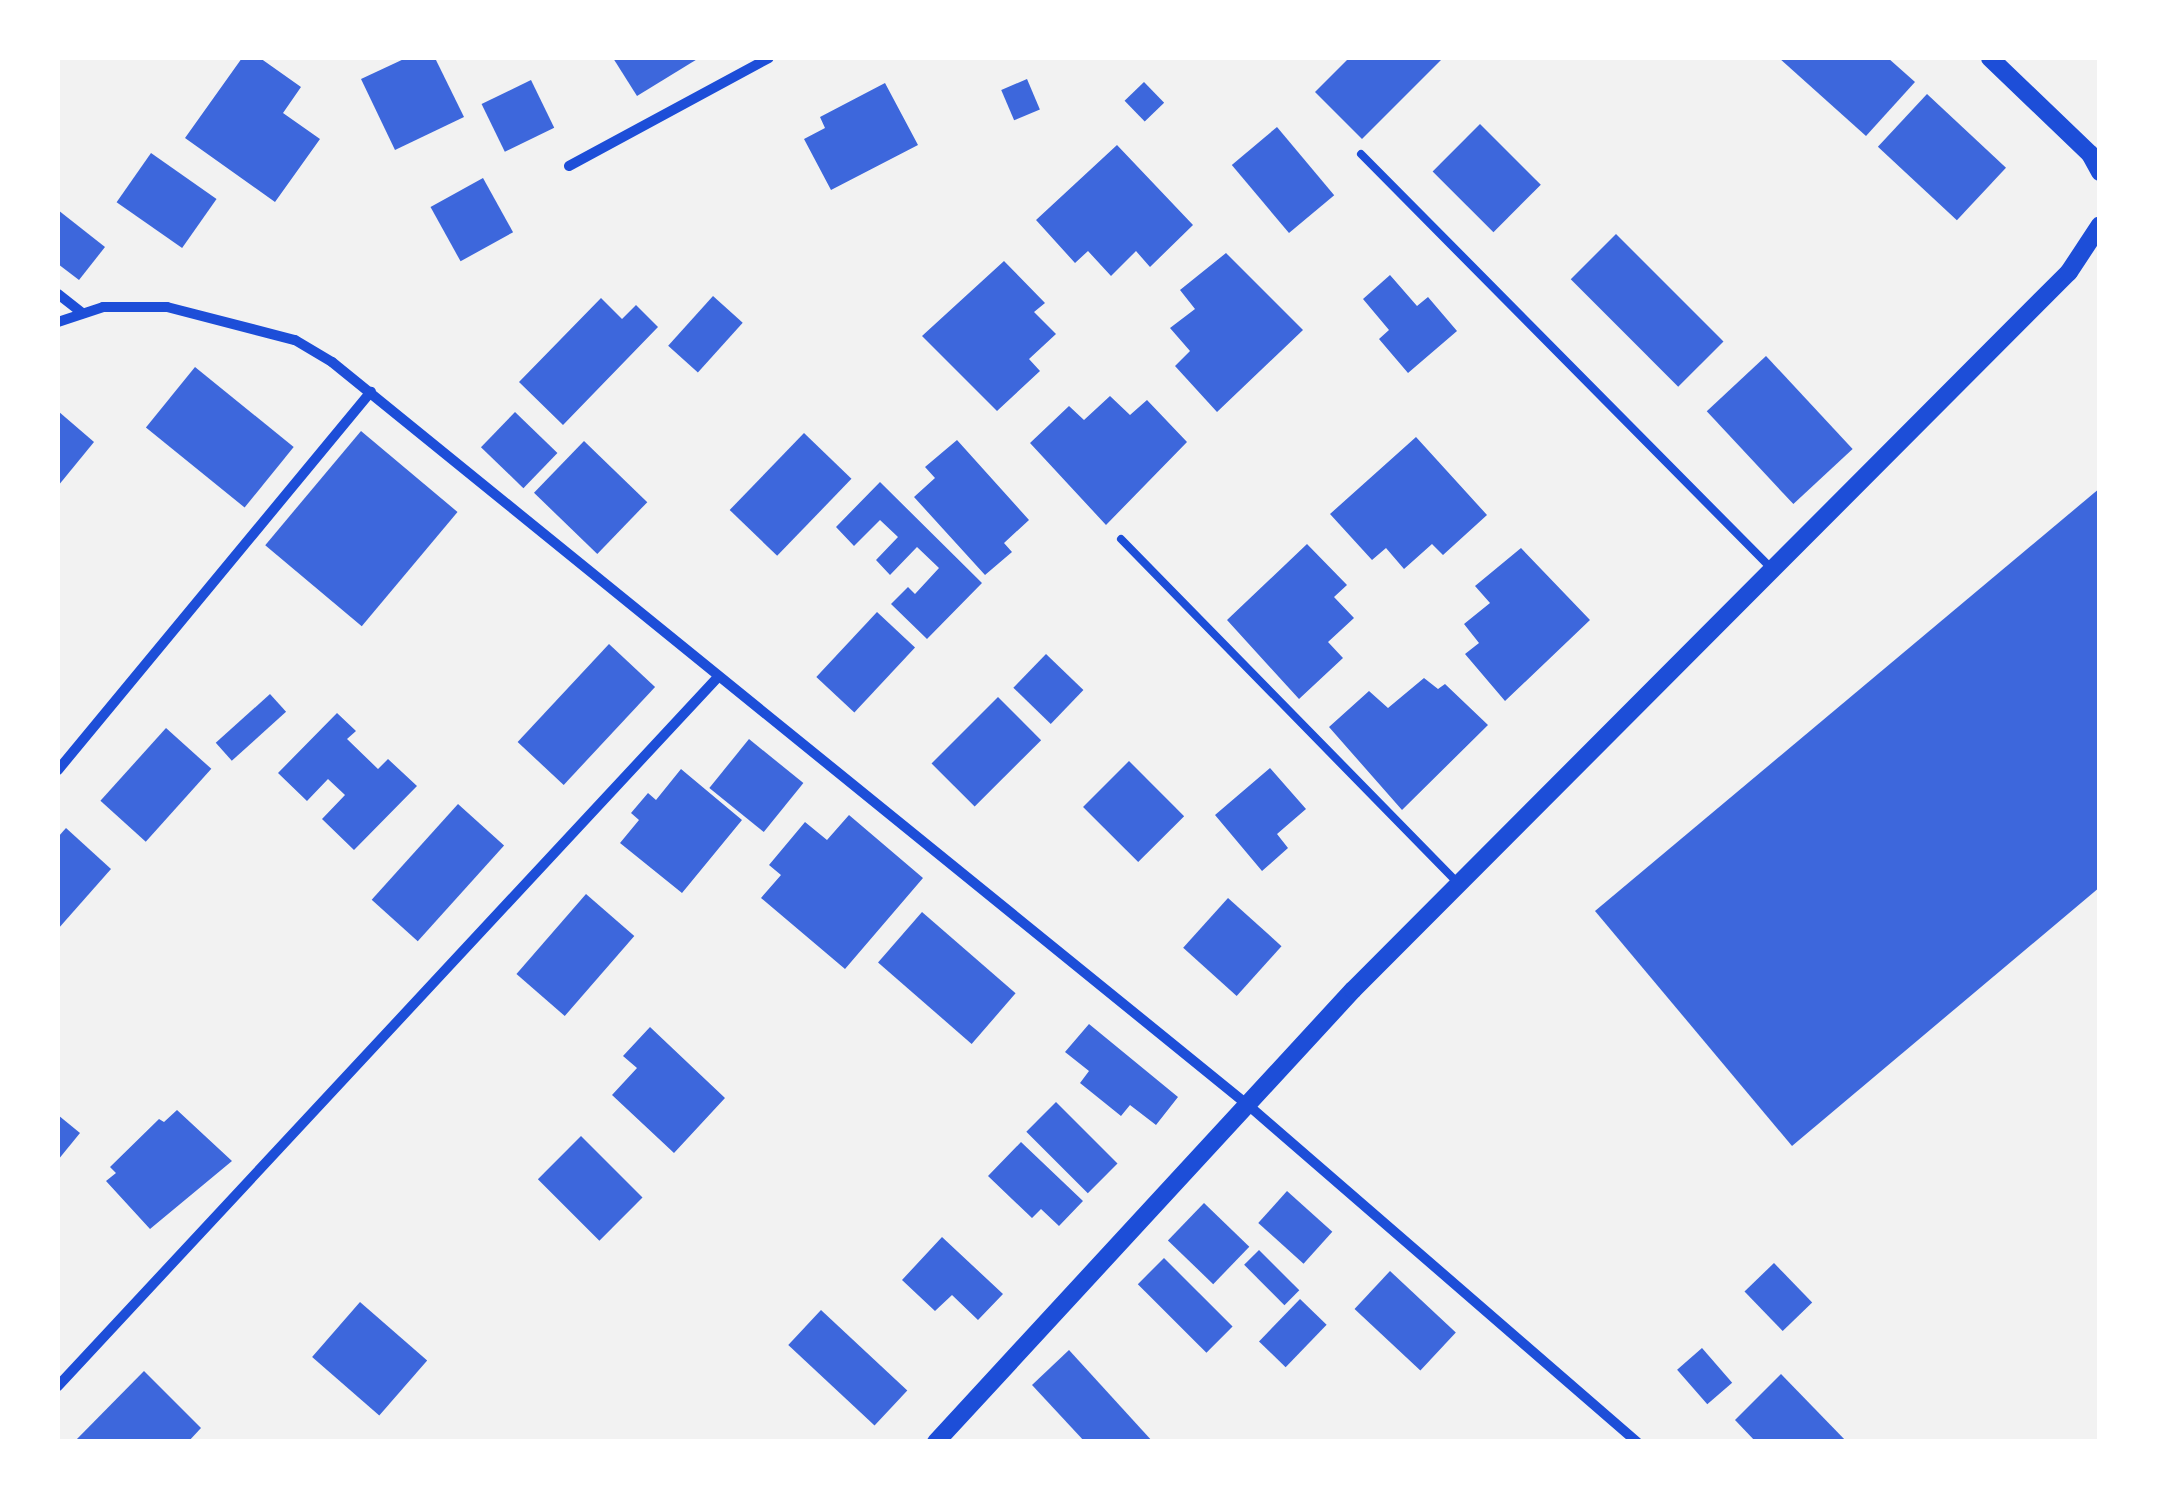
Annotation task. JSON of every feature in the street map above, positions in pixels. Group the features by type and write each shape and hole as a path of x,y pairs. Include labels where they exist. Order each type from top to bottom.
{"street":[{"path":"569,166 769,58"},
{"path":"1990,58 2096,158"},
{"path":"936,1442 1248,1104 1458,884 2069,272 2100,225"},
{"path":"58,294 82,312"},
{"path":"58,322 82,312 167,307 234,320 295,340 371,392 1248,1104 1637,1442"},
{"path":"58,770 371,392"},
{"path":"58,1386 718,677"}],"lane":[{"path":"1362,154 1773,570"},
{"path":"1120,539 1458,884"}],"building":[{"path":"242,58 260,58 301,87 283,113 320,139 275,202 185,138"},
{"path":"406,58 435,58 464,117 395,150 361,79"},
{"path":"613,58 699,58 637,96"},
{"path":"1349,58 1443,58 1362,139 1315,92"},
{"path":"1779,58 1888,58 1915,82 1866,136"},
{"path":"1027,79 1040,109 1014,120 1001,90"},
{"path":"531,80 554,128 505,152 482,104"},
{"path":"1144,82 1164,103 1145,122 1125,101"},
{"path":"885,83 918,145 831,190 804,139 825,128 820,117"},
{"path":"1927,94 2006,168 1957,220 1878,147"},
{"path":"1480,124 1541,185 1493,232 1433,171"},
{"path":"1277,127 1334,195 1289,233 1232,165"},
{"path":"1117,145 1193,225 1150,267 1136,251 1111,276 1088,251 1075,263 1036,220"},
{"path":"151,153 217,199 182,248 117,202"},
{"path":"483,178 513,232 461,261 431,207"},
{"path":"58,210 105,247 79,280 58,264"},
{"path":"1616,234 1723,341 1678,387 1571,279"},
{"path":"1226,253 1303,330 1217,412 1175,366 1190,351 1170,328 1195,309 1180,290"},
{"path":"1004,261 1045,303 1034,312 1056,334 1029,359 1040,371 997,411 922,336"},
{"path":"1390,275 1417,306 1428,297 1457,331 1408,373 1379,339 1389,330 1363,299"},
{"path":"713,296 743,323 698,373 668,346"},
{"path":"601,298 622,319 636,305 658,327 563,425 519,382"},
{"path":"1766,356 1853,449 1793,504 1707,411"},
{"path":"195,367 294,447 245,508 146,428"},
{"path":"1110,396 1130,415 1147,400 1187,442 1106,525 1030,443 1069,406 1084,420"},
{"path":"58,411 94,442 58,486"},
{"path":"515,412 557,453 523,488 481,447"},
{"path":"361,431 458,512 362,626 265,545"},
{"path":"804,433 851,479 777,556 730,510"},
{"path":"1416,437 1487,515 1443,555 1432,544 1404,569 1386,548 1372,560 1330,514"},
{"path":"957,440 1029,520 1004,543 1012,552 985,575 914,497 935,478 925,467"},
{"path":"584,441 647,502 597,554 534,493"},
{"path":"880,482 982,583 927,639 891,604 908,587 915,594 939,568 917,547 890,575 876,560 898,537 880,520 854,546 836,527"},
{"path":"2100,488 2100,887 1792,1146 1595,911"},
{"path":"1307,544 1347,585 1334,597 1354,618 1328,642 1343,658 1299,699 1227,620"},
{"path":"1521,548 1590,620 1505,701 1465,654 1479,643 1464,624 1490,603 1475,586"},
{"path":"877,612 915,647 854,713 816,677"},
{"path":"609,644 655,687 564,785 518,742"},
{"path":"1046,654 1083,690 1051,724 1013,688"},
{"path":"1424,678 1438,689 1445,684 1488,725 1402,810 1329,727 1369,691 1388,708"},
{"path":"270,694 286,712 232,761 216,743"},
{"path":"998,697 1041,740 975,807 932,763"},
{"path":"337,713 356,731 347,739 378,769 388,759 417,786 354,850 322,819 345,795 328,779 307,801 278,773"},
{"path":"166,728 211,769 146,842 100,801"},
{"path":"749,739 803,783 764,832 709,788"},
{"path":"1129,761 1184,816 1138,862 1083,807"},
{"path":"1270,768 1306,809 1277,834 1288,848 1262,871 1215,815"},
{"path":"681,769 742,820 682,893 620,843 639,820 631,813 648,793 656,800"},
{"path":"458,804 504,845 418,941 372,900"},
{"path":"849,815 923,878 845,969 761,898 781,875 769,865 805,822 827,840"},
{"path":"66,828 111,869 58,929 58,837"},
{"path":"586,894 634,936 565,1016 516,974"},
{"path":"1228,898 1282,946 1237,996 1183,948"},
{"path":"922,912 1016,993 972,1044 878,963"},
{"path":"1089,1024 1178,1097 1156,1125 1130,1105 1121,1116 1080,1083 1089,1071 1065,1052"},
{"path":"650,1027 725,1098 674,1153 612,1095 637,1068 623,1056"},
{"path":"1056,1102 1118,1164 1088,1193 1026,1132"},
{"path":"177,1110 232,1161 150,1229 106,1181 116,1173 110,1167 159,1119 164,1122"},
{"path":"58,1115 80,1133 58,1160"},
{"path":"581,1136 643,1198 599,1241 538,1179"},
{"path":"1021,1142 1083,1201 1059,1226 1041,1209 1032,1218 988,1176"},
{"path":"1287,1191 1332,1232 1304,1264 1258,1223"},
{"path":"1204,1203 1249,1247 1213,1284 1168,1240"},
{"path":"942,1237 1003,1294 978,1320 952,1295 935,1311 902,1280"},
{"path":"1259,1250 1299,1290 1284,1305 1244,1265"},
{"path":"1164,1258 1233,1327 1206,1353 1138,1284"},
{"path":"1774,1263 1812,1303 1783,1331 1745,1291"},
{"path":"1390,1271 1456,1332 1420,1370 1355,1309"},
{"path":"1300,1299 1327,1325 1286,1367 1259,1341"},
{"path":"360,1302 427,1360 379,1415 312,1357"},
{"path":"821,1310 907,1390 875,1426 788,1345"},
{"path":"1702,1348 1732,1383 1707,1404 1677,1370"},
{"path":"1069,1350 1153,1442 1085,1442 1032,1385"},
{"path":"144,1371 201,1428 188,1442 74,1442"},
{"path":"1781,1374 1847,1442 1756,1442 1735,1420"}]}
